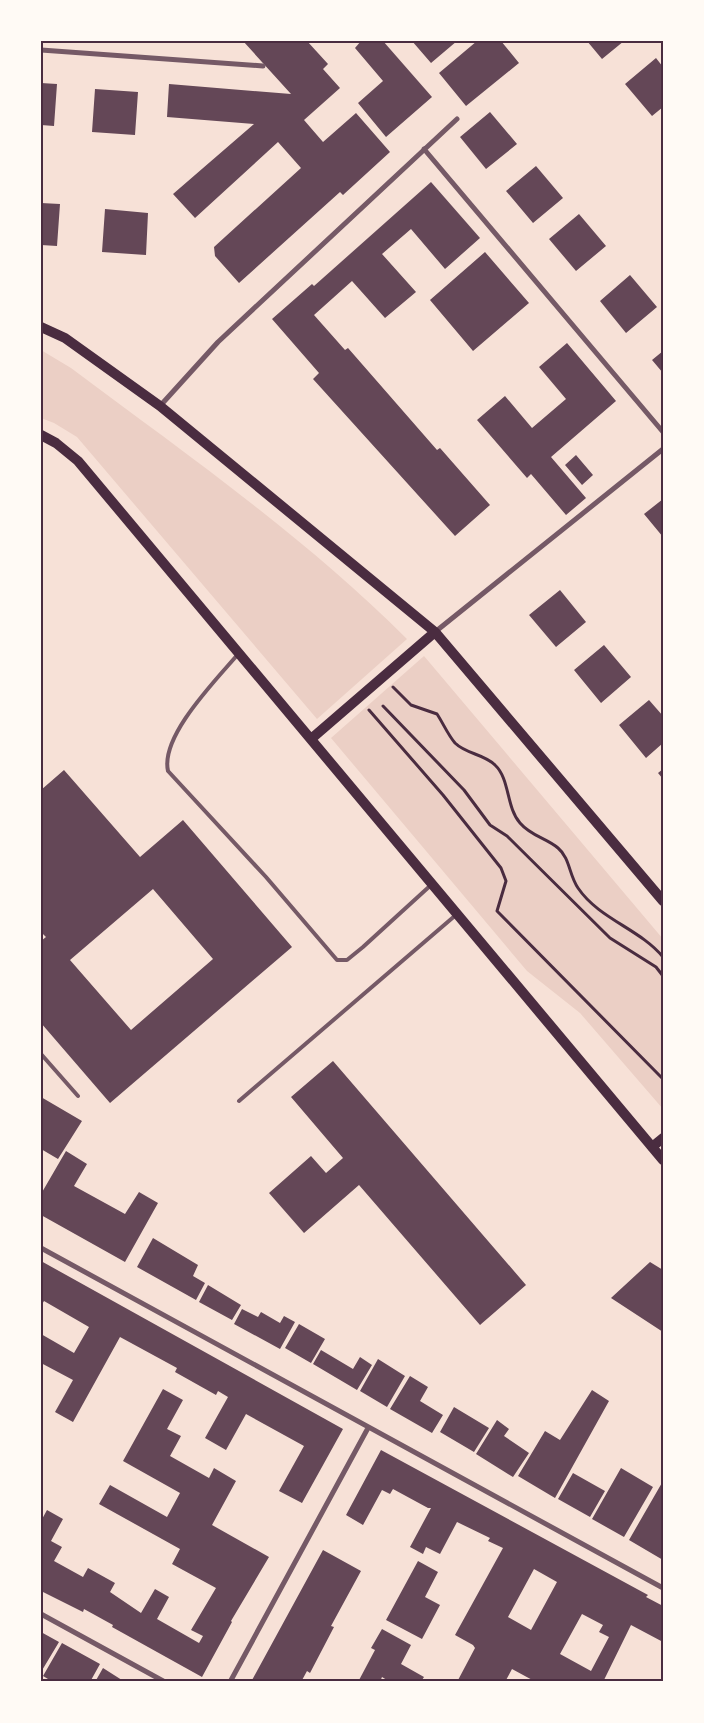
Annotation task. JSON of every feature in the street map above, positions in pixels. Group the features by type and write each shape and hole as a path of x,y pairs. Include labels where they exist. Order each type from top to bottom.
{"main road":[{"path":"41,327 65,338 160,406 435,632 663,901"},
{"path":"41,434 78,461 663,1160"},
{"path":"311,739 435,632"},
{"path":"652,1147 663,1138"}],"street":[{"path":"41,50 263,66"},
{"path":"160,406 218,342 457,118"},
{"path":"424,149 663,432"},
{"path":"435,632 663,449"},
{"path":"41,1248 663,1588"},
{"path":"230,1682 368,1428"},
{"path":"41,1614 165,1682"}],"lane":[{"path":"239,653 201,698 179,730 167,754 168,771 266,877 337,960 347,960 432,884"},
{"path":"239,1101 457,914"},
{"path":"41,1054 78,1096"}],"path":[{"path":"391,685 412,705 437,714 454,743 490,760 496,766 513,813 520,823 530,833 557,847 566,856 579,890 615,922 652,944 663,957"},
{"path":"383,706 464,790 490,825 507,836 610,938 656,967 663,976"},
{"path":"366,707 443,795 501,868 506,881 498,911 663,1079"}],"shaded area":[{"path":"41,350 71,368 286,531 328,566 407,639 317,719 77,437 54,423 41,418"},
{"path":"424,656 663,939 663,1109 580,1013 527,971 331,738"}],"building":[{"path":"243,41 307,41 328,64 323,69 340,88 304,120 323,142 356,113 390,152 343,195 340,192 239,283 215,256 214,247 301,168 278,142 195,218 173,194 254,124 167,117 169,84 291,94"},
{"path":"361,41 383,41 432,97 386,137 358,103 383,81 355,48"},
{"path":"412,41 457,41 431,63"},
{"path":"477,41 501,41 519,63 466,106 439,73"},
{"path":"587,41 624,41 602,59"},
{"path":"656,58 663,67 663,107 652,116 625,84"},
{"path":"41,83 57,84 54,126 41,125"},
{"path":"95,89 138,92 135,135 92,132"},
{"path":"490,112 517,144 486,169 460,137"},
{"path":"536,166 563,198 533,223 506,191"},
{"path":"431,182 480,238 445,269 411,229 382,254 416,292 385,318 352,281 314,315 345,350 348,348 437,450 440,448 490,505 455,536 313,379 319,373 272,319 312,284 314,286"},
{"path":"41,203 60,204 57,246 41,245"},
{"path":"105,209 148,213 146,255 102,252"},
{"path":"579,214 606,246 576,271 549,239"},
{"path":"485,252 529,303 473,351 430,300"},
{"path":"630,275 657,307 626,333 600,301"},
{"path":"567,343 616,401 551,457 586,498 566,515 531,474 527,478 477,420 505,396 532,428 566,399 539,367"},
{"path":"663,351 663,373 652,360"},
{"path":"576,455 593,475 582,485 565,465"},
{"path":"663,499 663,537 644,514"},
{"path":"560,590 586,622 556,647 529,615"},
{"path":"604,645 631,677 601,703 574,670"},
{"path":"649,700 663,716 663,743 646,758 619,725"},
{"path":"663,769 663,779 658,773"},
{"path":"64,770 140,857 183,820 292,947 110,1103 41,1023 41,941 46,937 41,932 41,790","holes":["153,889 213,959 131,1030 70,960"]},
{"path":"333,1061 526,1285 480,1325 359,1185 304,1233 269,1193 311,1156 326,1173 343,1158 291,1097"},
{"path":"41,1097 82,1121 58,1159 41,1149"},
{"path":"66,1151 87,1164 74,1186 125,1214 139,1192 158,1203 125,1262 41,1215 41,1194"},
{"path":"153,1238 198,1265 193,1276 205,1283 196,1300 137,1267"},
{"path":"41,1261 343,1429 302,1503 279,1491 304,1446 246,1414 226,1450 205,1438 228,1397 218,1391 216,1395 175,1372 177,1368 120,1337 73,1422 55,1412 73,1380 41,1363 41,1334 74,1353 89,1327 44,1301 41,1306"},
{"path":"650,1262 663,1270 663,1332 611,1298"},
{"path":"208,1285 241,1305 232,1320 199,1302"},
{"path":"242,1309 258,1317 261,1312 280,1323 284,1316 295,1322 280,1349 234,1324"},
{"path":"299,1324 325,1339 311,1363 285,1348"},
{"path":"321,1350 353,1369 360,1357 372,1365 357,1390 313,1364"},
{"path":"378,1359 405,1376 387,1407 360,1391"},
{"path":"410,1376 428,1387 420,1401 443,1415 432,1433 390,1409"},
{"path":"163,1389 183,1400 167,1429 181,1436 170,1456 209,1478 214,1468 236,1481 212,1525 269,1557 231,1621 202,1677 112,1627 113,1625 84,1609 83,1612 41,1591 41,1521 47,1510 63,1519 51,1541 62,1547 54,1561 83,1577 88,1568 115,1583 110,1592 141,1613 155,1589 169,1597 157,1619 199,1643 203,1636 191,1630 216,1588 172,1564 180,1549 99,1504 110,1485 167,1517 180,1493 123,1461"},
{"path":"592,1390 609,1401 555,1498 518,1476 545,1431 560,1440"},
{"path":"454,1407 489,1428 474,1452 440,1432"},
{"path":"497,1420 509,1429 504,1436 529,1453 513,1477 476,1454"},
{"path":"381,1450 648,1595 646,1597 663,1606 663,1642 631,1625 603,1682 536,1682 512,1669 505,1682 457,1682 475,1648 455,1635 503,1548 488,1541 490,1538 457,1522 440,1554 426,1547 423,1554 410,1547 431,1508 393,1489 390,1494 382,1490 363,1525 346,1515","holes":["534,1569 557,1582 531,1630 508,1617","582,1614 603,1625 599,1632 609,1637 591,1671 560,1654"]},
{"path":"621,1468 653,1487 624,1537 592,1519"},
{"path":"573,1473 605,1491 590,1517 558,1499"},
{"path":"663,1481 663,1560 629,1540"},
{"path":"323,1550 361,1571 331,1626 334,1627 310,1673 307,1671 301,1682 251,1682"},
{"path":"418,1561 438,1572 425,1597 440,1605 422,1639 386,1620"},
{"path":"382,1629 411,1645 401,1664 424,1677 422,1680 425,1682 390,1682 382,1677 380,1682 358,1682 375,1650 371,1648"},
{"path":"41,1632 59,1642 41,1672"},
{"path":"62,1643 100,1664 90,1682 53,1682 43,1676"},
{"path":"103,1668 125,1682 95,1682"}]}
